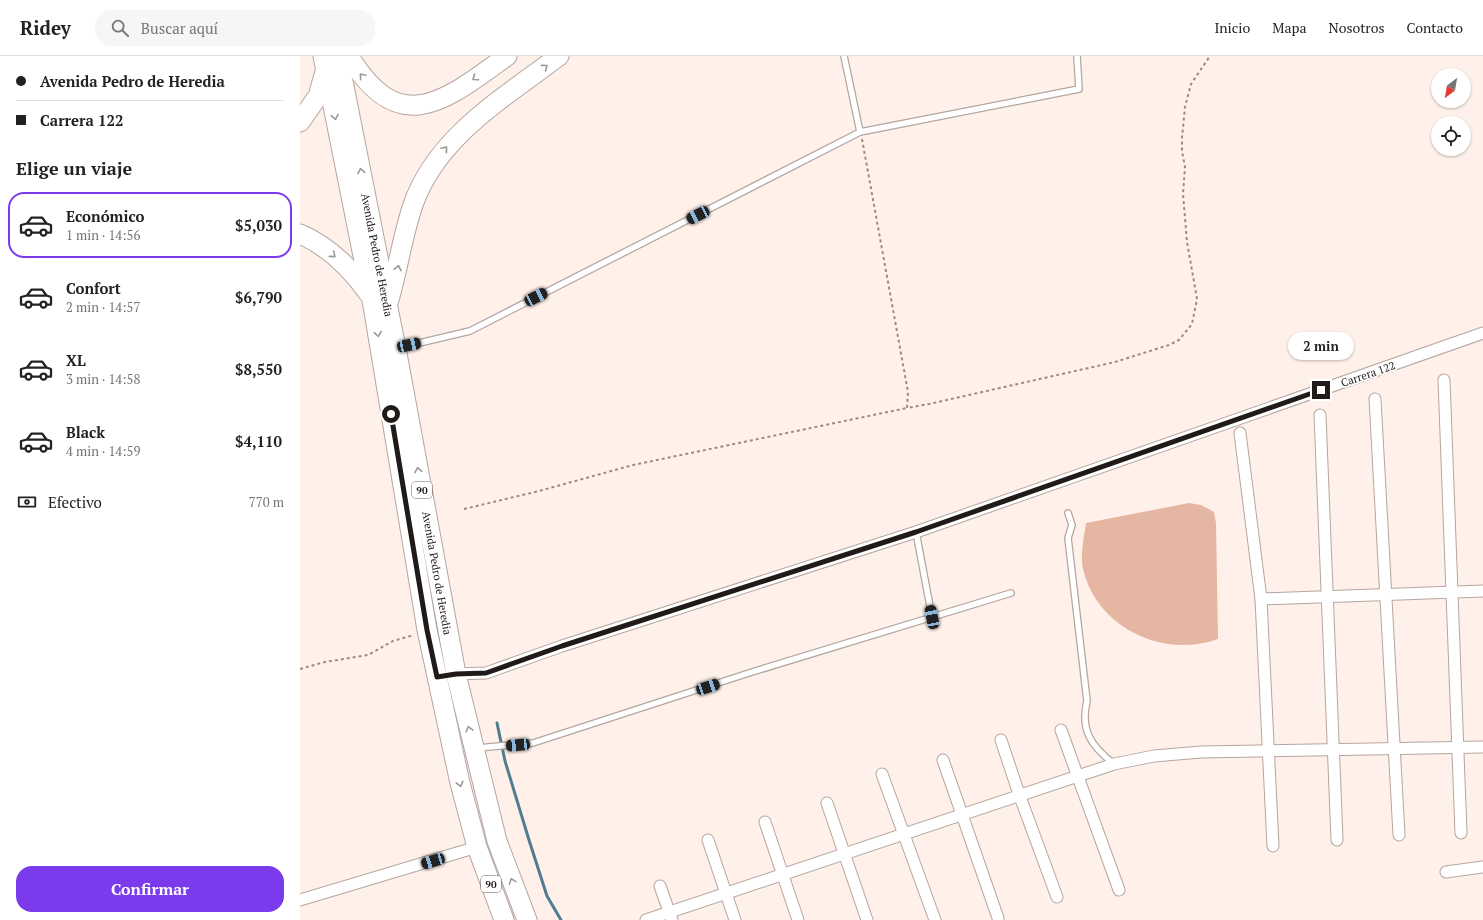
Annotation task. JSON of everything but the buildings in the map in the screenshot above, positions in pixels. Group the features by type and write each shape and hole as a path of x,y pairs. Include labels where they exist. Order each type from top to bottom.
{"highway":[{"path":"349,56 368,83 382,95 396,102 413,106 430,104 446,98 507,56"},
{"path":"388,306 413,204 422,182 437,159 470,124 559,56"},
{"path":"300,122 313,105 322,86 329,59"},
{"name":"Avenida Pedro de Heredia","path":"329,59 388,306 456,674 497,841 527,920"},
{"name":"Avenida Pedro de Heredia","path":"329,59 371,296 427,630 460,783 477,847 504,920"},
{"path":"300,234 310,239 342,263 371,296"}],"street":[{"name":"Carrera 122","path":"437,677 456,674 486,673 562,646 916,532 1483,333"},
{"path":"1444,380 1461,833"},
{"path":"1375,399 1399,835"},
{"path":"1320,415 1337,840"},
{"path":"1240,433 1261,599 1273,846"},
{"path":"1261,599 1483,591"},
{"path":"1061,730 1119,890"},
{"path":"1001,740 1057,897"},
{"path":"646,920 670,916 726,893 1019,794 1114,764 1154,756 1201,752 1483,747"},
{"path":"943,760 998,918"},
{"path":"882,774 935,920"},
{"path":"827,803 843,854 867,920"},
{"path":"765,822 798,920"},
{"path":"708,840 735,920"},
{"path":"300,900 477,847"},
{"path":"1446,872 1483,867"},
{"path":"660,886 670,916"}],"lane":[{"path":"844,56 860,132"},
{"path":"396,348 470,331 860,132 1079,89 1077,56"},
{"path":"1068,513 1072,525 1068,538 1087,701 1084,714 1086,730 1092,742 1101,754 1114,764"},
{"path":"916,532 932,617"},
{"path":"474,748 533,744 752,672 1011,593"}],"path":[{"path":"464,509 539,491 632,465 929,404 1115,362 1169,345 1179,340 1192,324 1197,299 1187,242 1183,194 1185,167 1182,151 1185,107 1194,78 1210,56"},
{"path":"860,132 908,392 907,408"},
{"path":"300,669 325,662 368,655 393,641 427,630"}],"shaded area":[{"path":"1189,503 1201,505 1214,512 1216,523 1218,639 1197,644 1176,645 1155,641 1135,634 1117,622 1102,608 1091,590 1083,569 1083,546 1086,523"}],"waterway":[{"path":"497,723 505,761 547,896 561,920"}],"route":[{"path":"391,414 427,630 437,677 456,674 486,673 562,646 916,532 1100,466 1321,390"}]}
